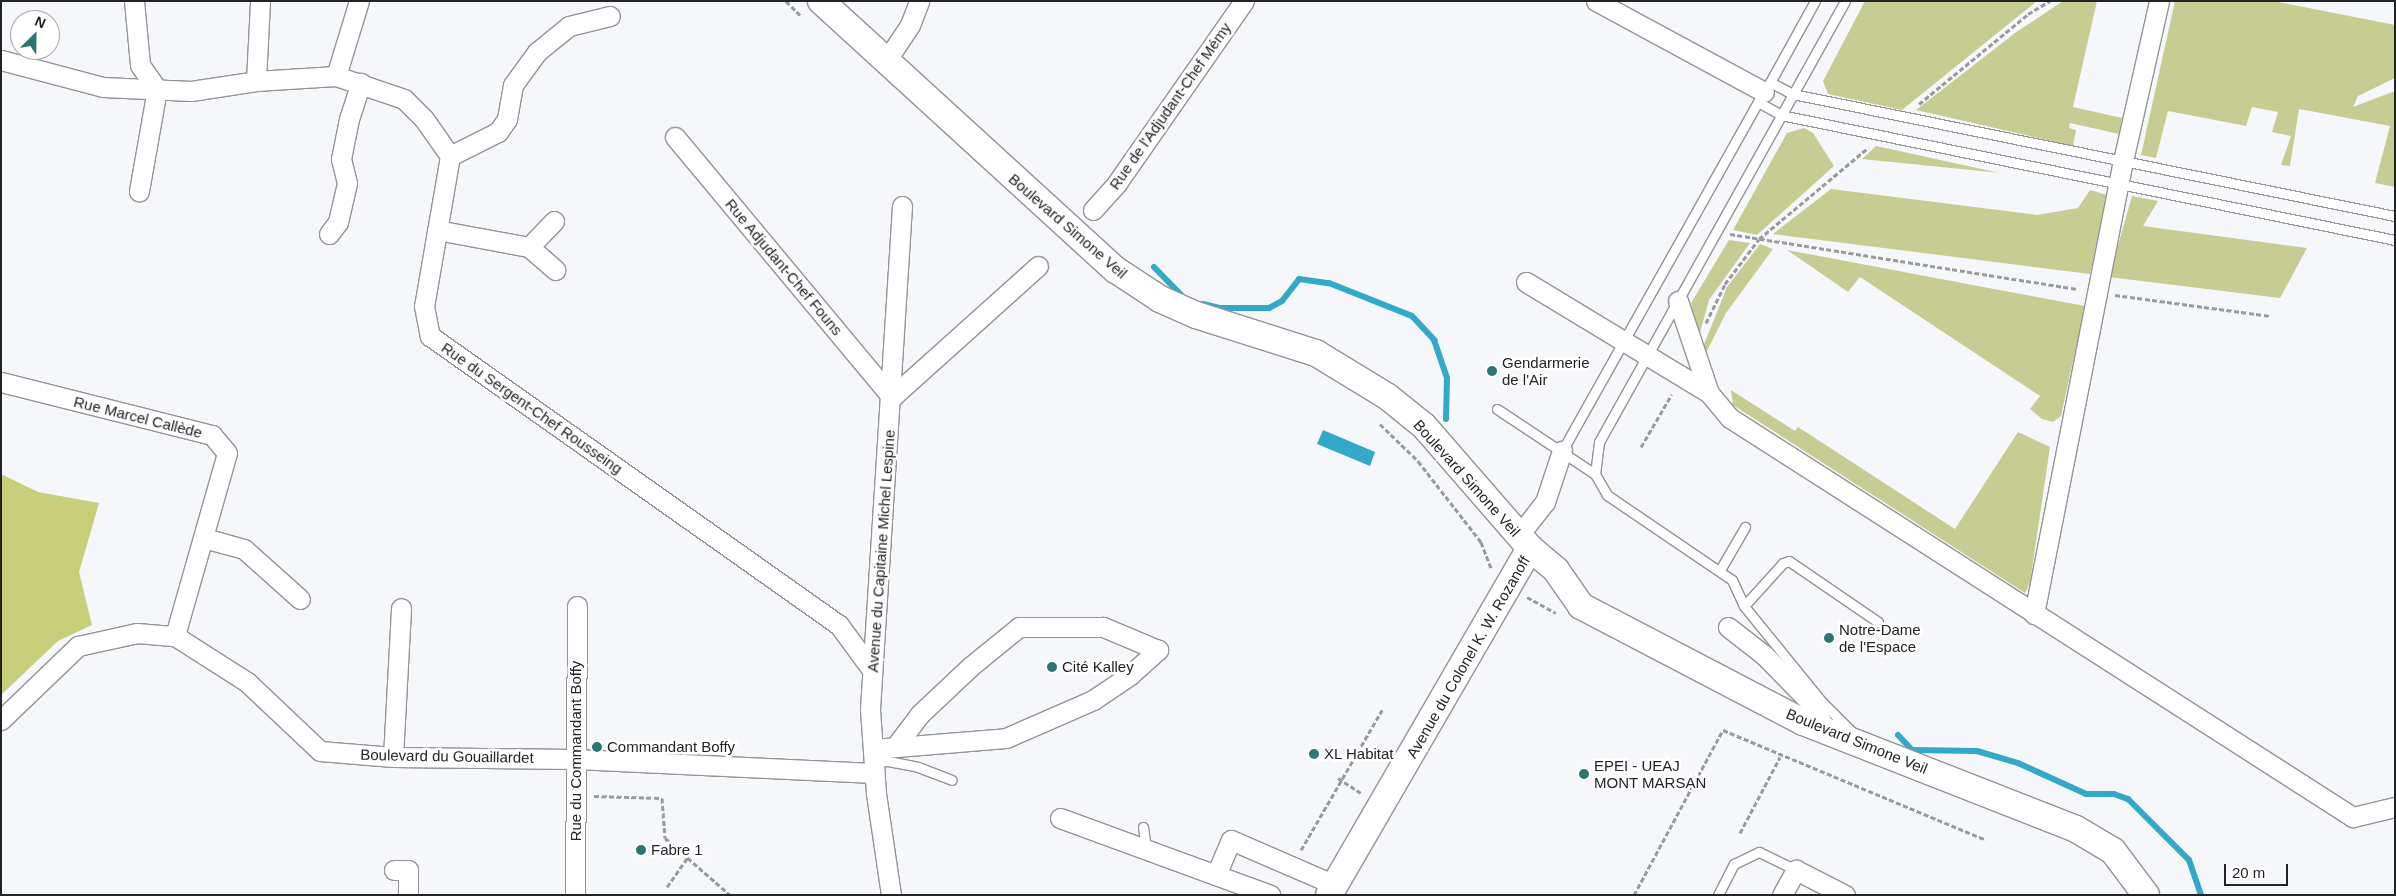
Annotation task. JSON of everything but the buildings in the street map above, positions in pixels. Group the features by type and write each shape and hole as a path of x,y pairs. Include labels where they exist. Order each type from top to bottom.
{"main road":[{"name":"Boulevard Simone Veil","path":"821,1 1116,270 1160,299 1196,315 1316,354 1388,396 1424,426 1524,542 1556,570 1581,606 1827,732 1866,745 2076,829 2114,851 2146,895"},
{"name":"Avenue du Colonel K. W. Rozanoff","path":"1332,890 1524,542"}],"street":[{"path":"134,1 139,29 140,65 157,89 139,191"},
{"path":"256,80 260,1"},
{"path":"336,76 359,1"},
{"path":"886,61 910,25 919,1"},
{"name":"Rue de l'Adjudant-Chef Mémy","path":"1093,210 1117,183 1244,1"},
{"path":"1596,1 1764,92"},
{"path":"2034,614 2123,161 2159,1"},
{"path":"1,60 103,87 191,91 256,80 336,76 404,99 424,118 450,156 498,132 506,118 514,85 537,52 570,26 610,16"},
{"path":"329,234 338,222 347,184 341,159 349,119 361,83"},
{"name":"Rue Adjudant-Chef Founs","path":"676,137 892,397"},
{"name":"Rue du Sergent-Chef Rousseing","path":"450,156 424,306 430,336 839,625 872,670"},
{"name":"Avenue du Capitaine Michel Lespine","path":"891,895 874,762 872,670 892,397 902,206"},
{"path":"528,246 554,221"},
{"path":"437,230 528,246 555,270"},
{"path":"892,397 1038,266"},
{"path":"1526,282 1709,393 1730,418 2354,817 2395,806"},
{"path":"1678,301 1709,393"},
{"name":"Rue Marcel Callède","path":"1,382 212,435 227,453 175,636"},
{"name":"Avenue du Colonel K. W. Rozanoff","path":"1524,542 1545,502 1562,451"},
{"path":"204,538 244,549 300,599"},
{"name":"Rue du Commandant Boffy","path":"575,895 577,606"},
{"path":"393,757 401,608"},
{"path":"1019,627 1103,627 1158,650 1130,675 1093,700 1006,738 896,747 920,714 971,666 1019,627"},
{"path":"1728,627 1764,655 1810,703 1827,732"},
{"name":"Boulevard du Gouaillardet","path":"1,720 78,646 138,633 175,636 247,682 320,751 393,757 874,762 896,747"},
{"path":"1060,818 1270,895"},
{"path":"1216,875 1231,840 1291,866 1332,890"},
{"path":"394,870 408,870 408,895"},
{"path":"1782,895 1796,870 1845,895"}],"lane":[{"path":"1562,451 1815,1"},
{"path":"1595,474 1599,442 1845,1"},
{"path":"1764,92 1793,94 2395,216"},
{"path":"1764,92 1781,116 2395,240"},
{"path":"1497,409 1595,474 1607,495 1720,570 1732,580 1744,606 1822,702 1866,745"},
{"path":"1720,570 1745,527"},
{"path":"1744,606 1783,562 1789,560 1878,622"},
{"path":"874,762 888,761 918,768 952,780"},
{"path":"1144,827 1146,850"},
{"path":"1718,895 1734,864 1759,852 1796,870"}],"path":[{"path":"1903,117 2028,14 2050,1"},
{"path":"1695,352 1725,284 1759,239 1882,136"},
{"path":"1716,232 2098,292 2271,316"},
{"path":"1642,447 1681,377"},
{"path":"1291,866 1382,710"},
{"path":"1634,895 1723,730 1780,757 1986,840"},
{"path":"1740,833 1780,757"},
{"path":"1338,778 1366,796"},
{"path":"575,795 662,798 665,838 730,895"},
{"path":"667,887 688,857"}],"green space":[{"path":"1865,1 2037,1 1902,110 1828,94 1823,81"},
{"path":"2063,1 2097,1 2073,107 2122,118 2119,134 2070,123 2069,128 2076,130 2073,146 1916,110 2015,33"},
{"path":"2175,1 2273,1 2395,25 2395,78 2358,96 2353,107 2395,91 2395,187 2375,183 2390,126 2299,109 2290,166 2281,165 2291,136 2272,132 2278,112 2252,107 2246,126 2168,111 2156,158 2141,155"},
{"path":"1804,128 1813,133 1834,166 1757,235 1733,230 1787,133"},
{"path":"1876,146 2000,173 1862,159"},
{"path":"1831,189 2037,215 2078,208 2090,190 2107,195 2090,274 1773,234"},
{"path":"2132,196 2158,201 2143,226 2307,248 2280,298 2109,277"},
{"path":"1729,240 1750,243 1709,300 1699,336 1691,303"},
{"path":"1760,244 1773,249 1726,313 1707,351 1703,347 1727,287"},
{"path":"1787,250 2085,306 2061,416 2053,422 2042,419 2030,409 2040,396 1860,277 1848,292"},
{"path":"1731,390 1795,431 1798,427 1955,529 2018,432 2050,447 2030,583 2025,593 1733,405"},
{"path":"1,474 38,492 99,503 79,572 92,625 58,641 1,695"}],"water":[{"path":"1323,430 1375,452 1370,466 1317,444"}],"waterway":[{"path":"1154,267 1184,298"},
{"path":"1203,304 1221,308 1269,308 1282,301 1299,279 1329,283 1412,316 1434,340 1447,378 1446,419"},
{"path":"1898,735 1912,750 1977,751 2018,763 2086,794 2114,794 2128,799 2189,860 2201,895"}],"place":[{"name":"Gendarmerie de l'Air","path":"1492,371"},
{"name":"Notre-Dame de l'Espace","path":"1829,638"},
{"name":"Cité Kalley","path":"1052,667"},
{"name":"Commandant Boffy","path":"597,747"},
{"name":"XL Habitat","path":"1314,754"},
{"name":"EPEI - UEAJ MONT MARSAN","path":"1584,774"},
{"name":"Fabre 1","path":"641,850"}]}
